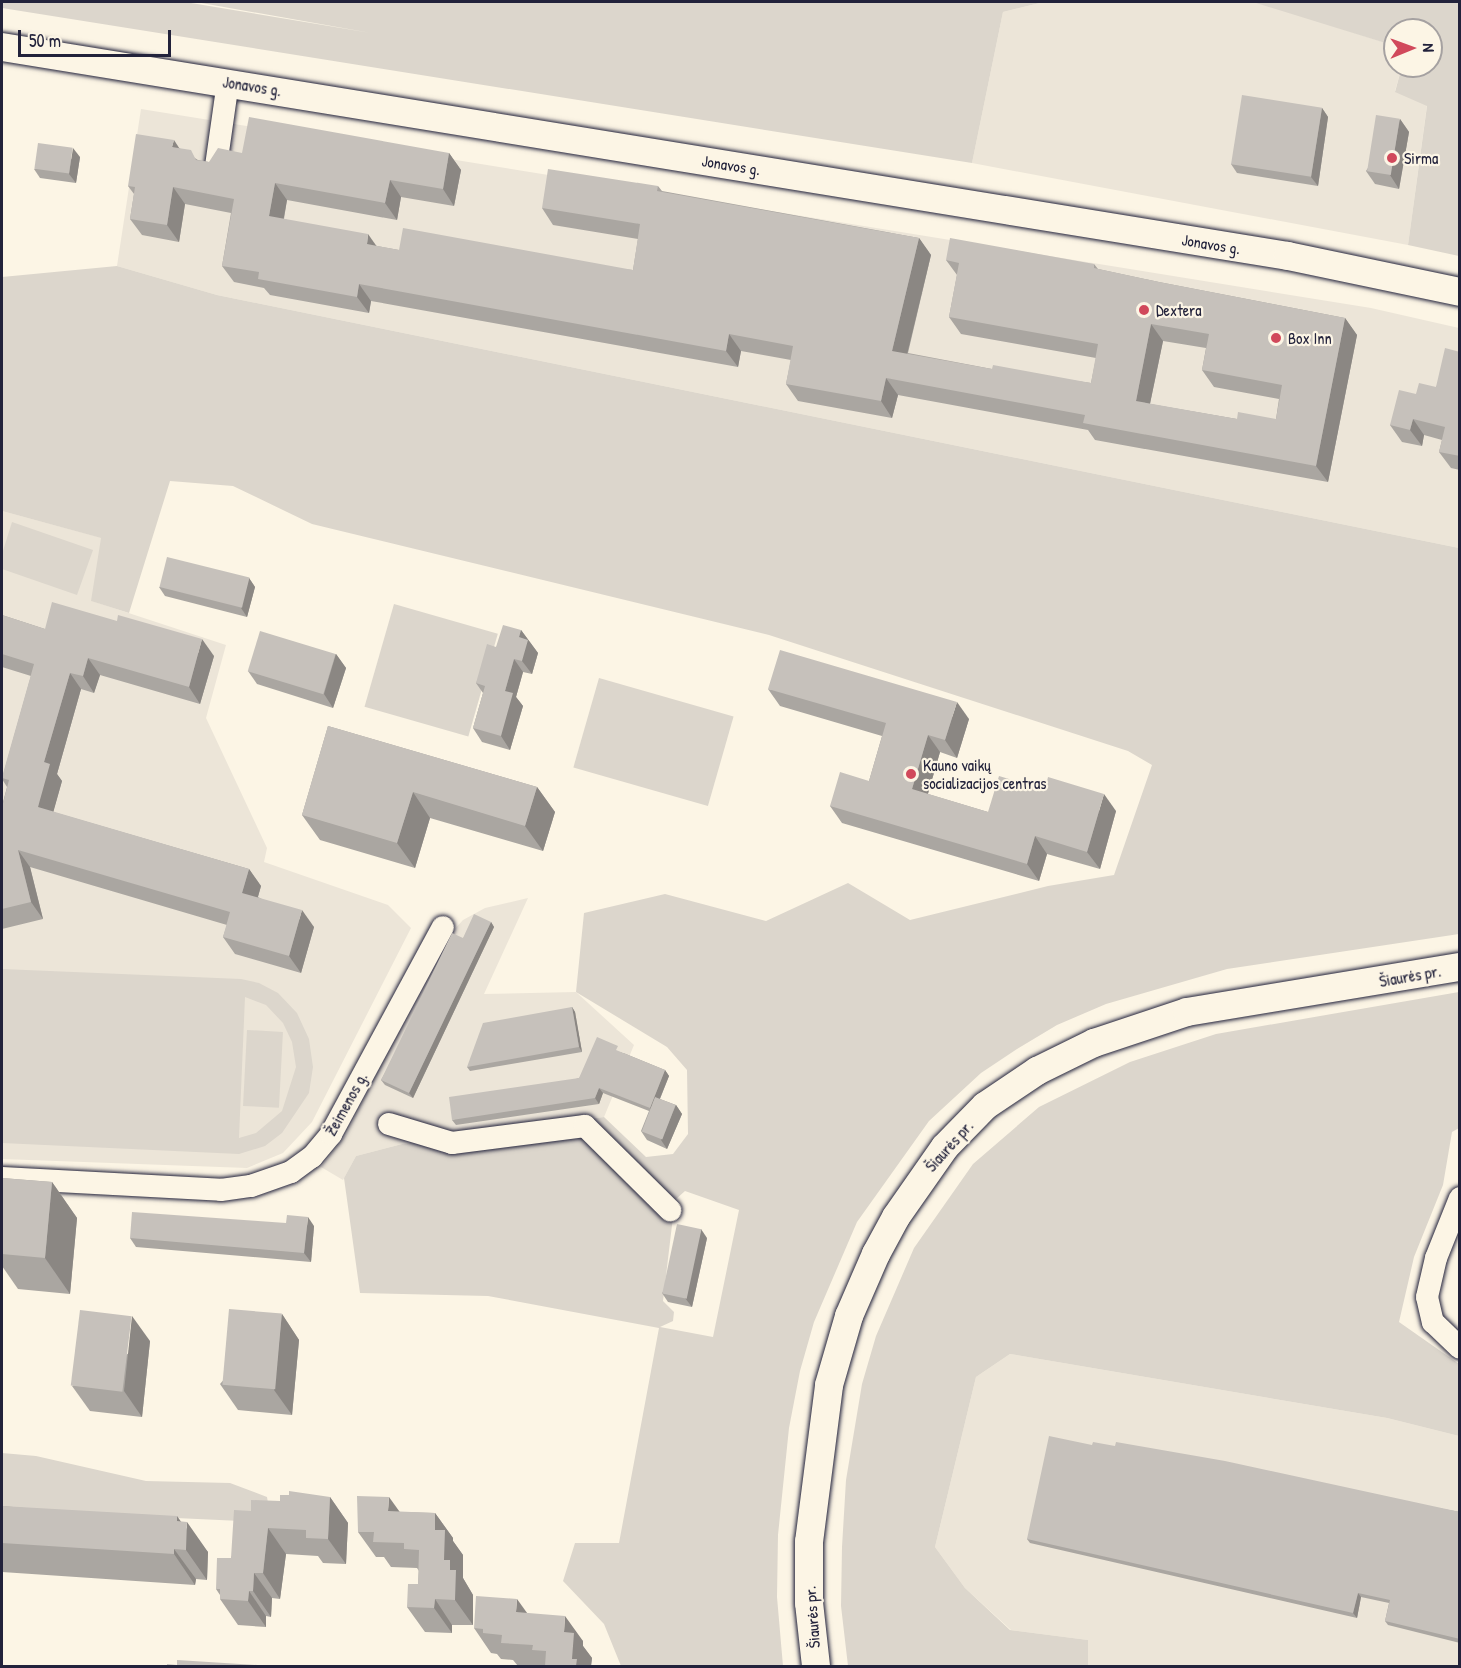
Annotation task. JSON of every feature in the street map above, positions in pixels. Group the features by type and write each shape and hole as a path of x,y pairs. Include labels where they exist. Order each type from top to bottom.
{"main road":[{"name":"Jonavos g.","path":"2,47 1288,256 1460,292"},
{"name":"Šiaurės pr.","path":"816,1666 809,1603 809,1542 829,1385 849,1316 876,1254 907,1200 945,1147 985,1106 1037,1071 1094,1043 1187,1012 1460,967"}],"street":[{"path":"216,166 228,82"},
{"name":"Žeimenos g.","path":"2,1178 221,1190 251,1186 291,1172 312,1157 331,1134 443,927"},
{"path":"389,1124 452,1143 585,1126 670,1210"},
{"path":"1460,1198 1436,1258 1427,1297 1433,1322 1460,1348"}],"shaded area":[{"path":"2,2 185,2 371,33 196,2 1044,2 1003,12 972,163 2,8"},
{"path":"1044,2 1258,2 1383,42 1383,78 1399,78 1395,91 1427,105 1408,245 972,163 1003,12"},
{"path":"1253,2 1459,2 1459,256 1408,245 1427,106 1395,92 1399,78 1443,78 1443,18 1383,18 1383,42"},
{"path":"141,109 1371,308 1459,328 1459,548 217,295 117,266"},
{"path":"117,266 217,295 1459,548 1459,934 1227,969 1106,1004 1057,1025 981,1073 929,1121 857,1222 814,1322 800,1371 789,1428 778,1535 777,1597 783,1666 621,1666 604,1624 563,1581 575,1543 619,1543 659,1328 488,1296 360,1293 344,1178 356,1156 402,1144 604,1117 646,1157 673,1154 688,1134 687,1070 667,1047 576,992 584,913 665,894 766,921 848,883 910,920 1048,886 1114,875 1152,765 1128,751 769,635 312,524 233,486 170,481 129,613 91,601 101,538 2,511 2,277","holes":["685,1191 739,1210 713,1337 660,1327 673,1321 674,1312 663,1301 675,1200"]},
{"path":"2,511 102,538 92,601 226,645 206,718 267,848 264,862 388,905 411,928 312,1122 283,1153 247,1168 2,1159"},
{"path":"12,522 93,550 77,595 2,569 2,554"},
{"path":"394,604 498,634 468,737 365,707"},
{"path":"599,678 734,717 708,806 573,767"},
{"path":"528,898 484,994 576,992 634,1045 604,1117 402,1144 356,1156 343,1180 321,1167 346,1135 442,943 463,920 485,908"},
{"path":"2,969 241,979 259,983 278,993 297,1013 309,1039 313,1067 309,1093 282,1133 265,1146 239,1154 2,1143","holes":["245,997 266,1005 283,1023 292,1042 296,1067 282,1111 256,1133 239,1138"]},
{"path":"1459,992 1459,1128 1452,1132 1443,1185 1414,1257 1399,1322 1459,1364 1459,1436 1387,1418 1010,1354 976,1377 935,1547 965,1588 1010,1630 1088,1640 1088,1666 848,1666 841,1606 842,1547 846,1480 862,1384 876,1336 914,1248 973,1164 1039,1107 1130,1062 1216,1034"},
{"path":"247,1030 283,1032 279,1108 243,1106"},
{"path":"1010,1354 1387,1418 1459,1436 1459,1666 1088,1666 1088,1640 1011,1630 965,1588 935,1547 976,1377"},
{"path":"2,1453 36,1456 146,1481 230,1483 267,1497 269,1509 241,1521 2,1510"}],"building":[{"path":"1242,95 1322,108 1311,177 1231,164"},
{"path":"1376,115 1400,119 1391,175 1367,171"},
{"path":"249,117 449,153 443,189 390,180 385,203 275,183 269,216 368,234 367,244 399,250 403,228 633,270 640,224 542,208 548,169 658,186 657,191 919,238 892,351 992,369 993,365 1091,383 1098,344 949,317 959,263 946,260 950,238 1094,264 1094,268 1159,282 1345,318 1316,466 1083,423 1085,415 886,378 881,401 786,384 793,346 729,334 726,351 359,284 357,297 258,279 259,272 222,266 234,199 173,187 167,225 130,219 135,187 128,186 136,134 174,140 172,147 191,150 196,160 209,162 218,148 242,153","holes":["1151,324 1209,334 1202,370 1282,385 1276,419 1238,412 1237,419 1136,401"]},
{"path":"38,143 73,148 69,174 34,169"},
{"path":"1445,348 1460,352 1460,456 1439,452 1445,427 1413,419 1410,430 1390,425 1399,390 1416,394 1419,383 1436,387"},
{"path":"167,557 249,578 242,608 160,587"},
{"path":"52,602 117,621 118,615 202,639 189,687 88,658 83,676 70,673 44,762 50,764 38,807 249,869 242,893 302,910 289,956 223,937 230,912 18,850 31,902 2,909 2,807 9,780 2,777 34,664 2,654 2,615 45,629"},
{"path":"503,625 521,630 519,637 528,640 522,661 514,659 505,691 513,693 501,736 473,728 485,686 476,683 487,644 496,647"},
{"path":"260,631 336,654 323,694 248,671"},
{"name":"Kauno vaikų socializacijos centras","path":"780,650 957,702 945,740 928,735 912,789 988,812 999,776 1045,790 1048,777 1104,794 1087,852 1035,836 1027,864 830,806 840,772 869,781 886,723 768,689"},
{"path":"328,726 537,787 525,826 413,792 397,843 302,815"},
{"path":"474,914 491,922 409,1093 381,1080 452,933 463,938"},
{"path":"572,1007 579,1047 467,1067 483,1023"},
{"path":"597,1037 618,1046 616,1050 665,1070 650,1108 599,1088 595,1098 452,1120 449,1097 579,1078"},
{"path":"655,1097 676,1105 662,1139 642,1132"},
{"path":"2,1178 52,1182 45,1258 2,1254"},
{"path":"132,1212 286,1223 287,1215 308,1217 304,1253 130,1238"},
{"path":"677,1224 701,1229 687,1299 662,1293"},
{"path":"229,1309 282,1314 275,1389 222,1385"},
{"path":"80,1310 132,1316 122,1392 71,1385"},
{"path":"1049,1436 1092,1445 1093,1442 1115,1446 1116,1442 1225,1461 1460,1512 1460,1639 1385,1621 1390,1600 1358,1593 1353,1613 1027,1539"},
{"path":"289,1491 330,1497 328,1539 306,1538 306,1530 268,1528 263,1573 254,1573 253,1591 249,1591 248,1601 220,1599 220,1589 216,1589 217,1558 231,1558 234,1510 251,1511 251,1500 280,1501 280,1495 289,1495"},
{"path":"357,1496 389,1497 388,1511 435,1513 435,1530 445,1530 444,1560 450,1560 450,1570 456,1570 455,1600 435,1599 434,1608 407,1607 408,1584 418,1584 419,1550 404,1549 404,1543 373,1542 374,1532 358,1532"},
{"path":"2,1506 177,1516 177,1521 187,1522 186,1550 174,1549 174,1554 2,1543"},
{"path":"476,1596 517,1599 516,1612 565,1616 564,1632 574,1633 572,1659 577,1659 576,1666 545,1666 546,1651 532,1650 533,1645 501,1643 502,1635 483,1633 483,1629 474,1628"},
{"path":"177,1660 274,1666 167,1666 167,1664 177,1665"}],"place":[{"name":"Sirma","path":"1392,158"},
{"name":"Dextera","path":"1144,310"},
{"name":"Box Inn","path":"1276,338"},
{"name":"Kauno vaikų socializacijos centras","path":"911,774"}]}
